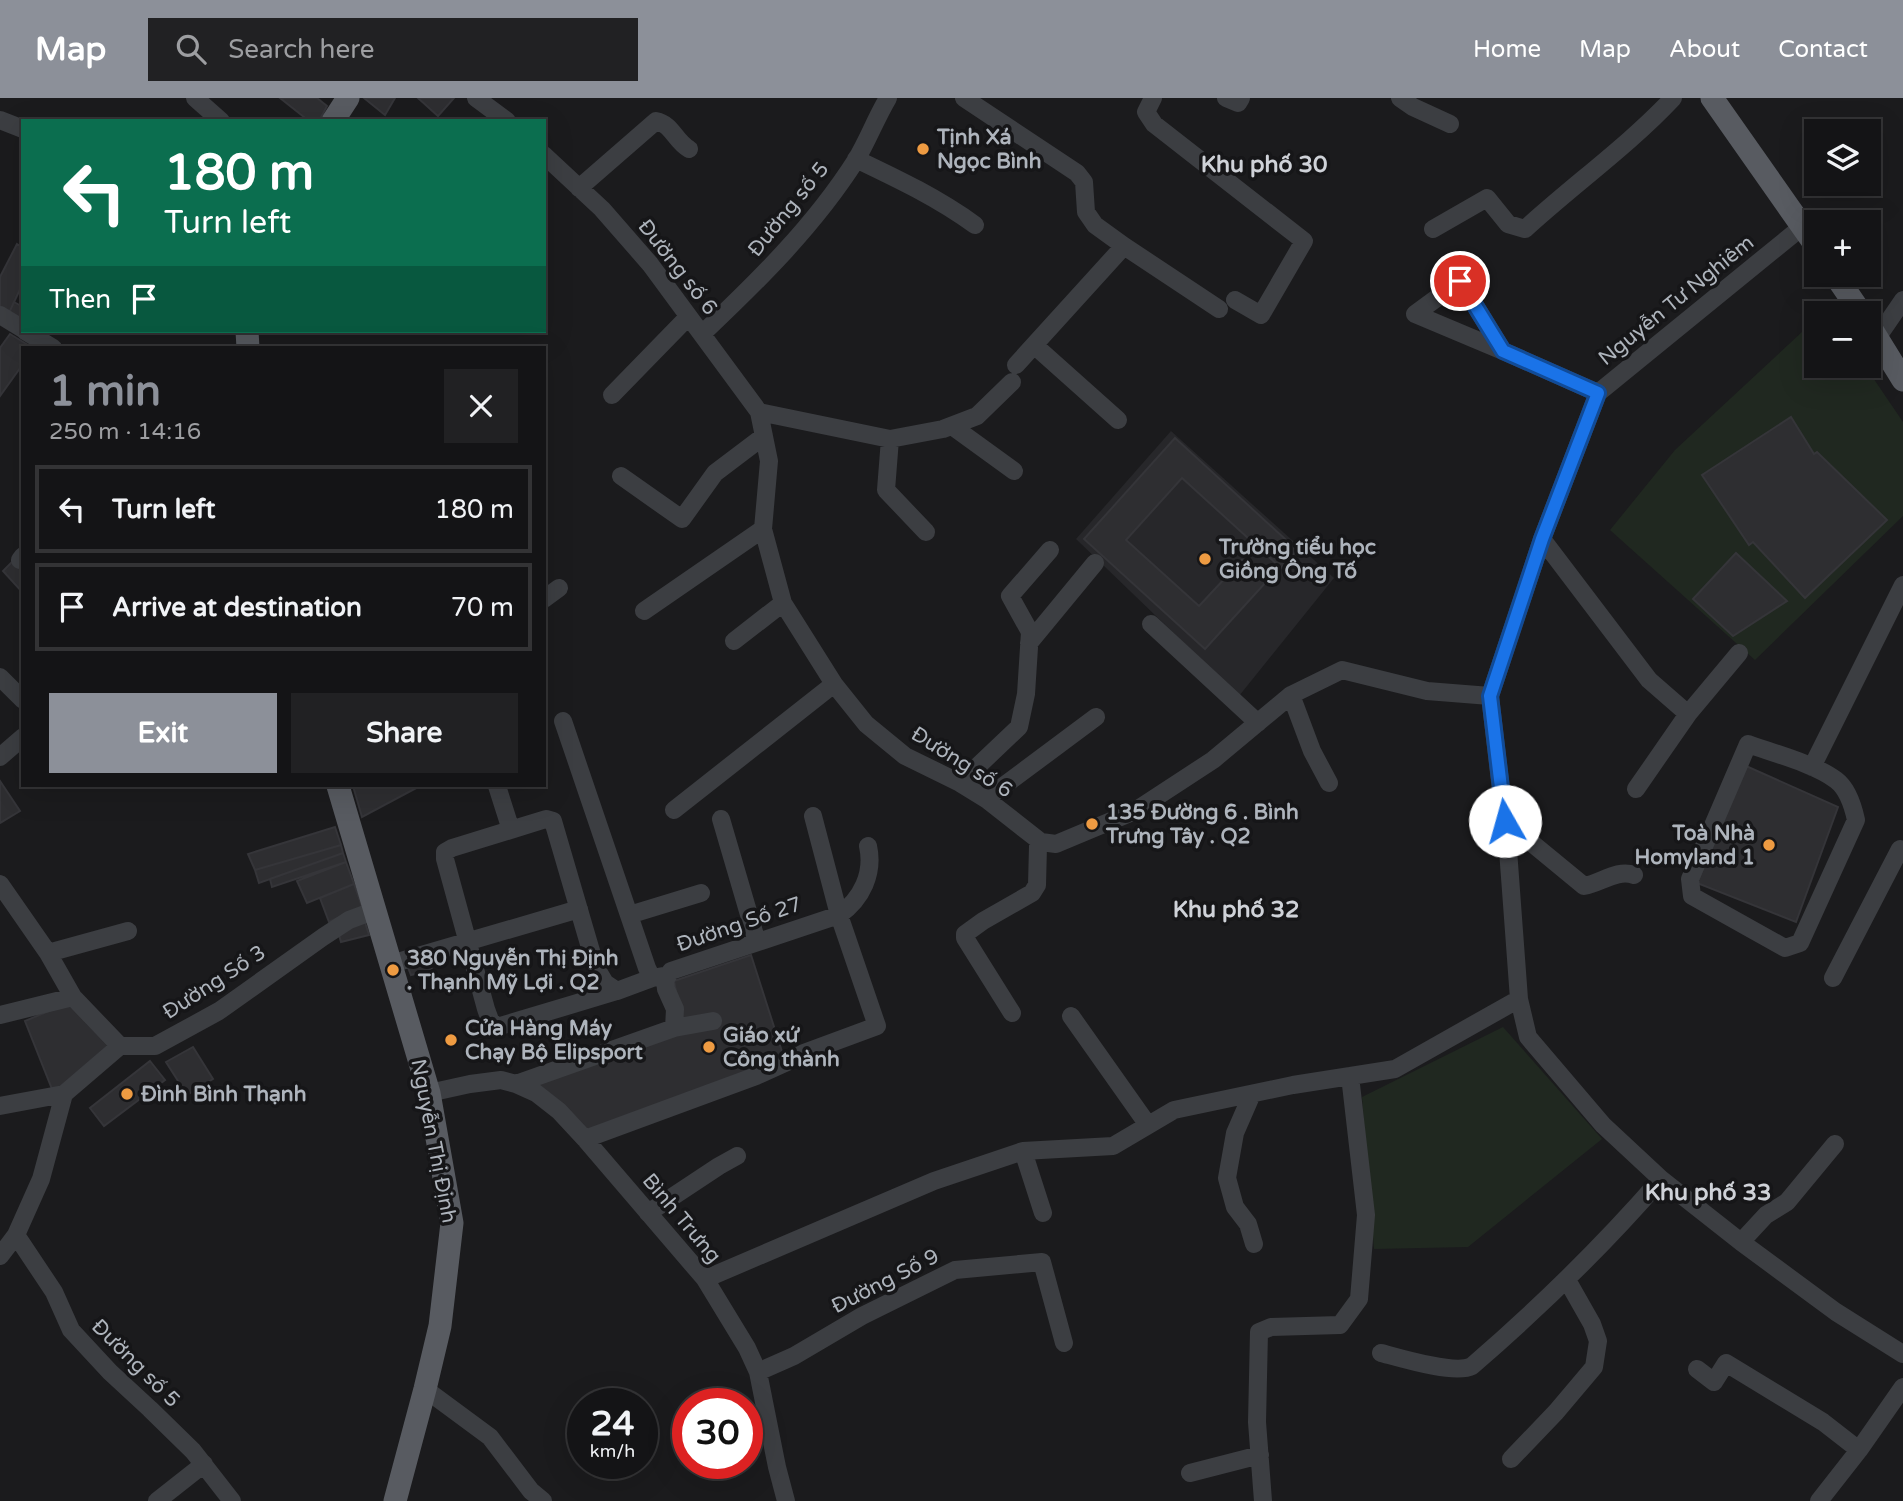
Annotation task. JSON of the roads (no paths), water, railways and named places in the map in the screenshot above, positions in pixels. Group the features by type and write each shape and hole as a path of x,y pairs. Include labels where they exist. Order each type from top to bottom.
{"main road":[{"path":"334,119 348,98"},
{"path":"1712,98 1803,226"},
{"path":"1881,345 1903,380"},
{"name":"Nguyễn Thị Định","path":"338,787 429,1093 452,1223 440,1326 425,1389 390,1499"}],"street":[{"path":"195,98 219,119"},
{"path":"476,98 504,119"},
{"name":"Đường số 5","path":"702,334 756,283 814,219 856,159 888,98"},
{"path":"964,98 1077,173 1084,182 1086,212 1095,225 1219,309"},
{"path":"1153,98 1146,112 1154,124 1304,242 1261,316 1235,300"},
{"path":"1226,98 1238,103 1241,98"},
{"path":"1400,98 1450,124"},
{"path":"1433,229 1486,198 1508,224 1525,229 1655,118 1673,98"},
{"path":"0,120 21,128"},
{"path":"579,188 656,121 669,126 689,149"},
{"name":"Đường số 6","path":"546,157 602,209 650,264 759,412 769,461 763,529 783,603 834,684 866,724 905,756 986,799 1041,842"},
{"path":"856,159 908,183 975,225"},
{"name":"Nguyễn Tư Nghiêm","path":"1803,226 1598,393 1542,539 1490,696 1505,821 1519,999 1528,1037 1603,1125 1661,1179 1836,1312 1903,1354"},
{"path":"1016,365 1124,246"},
{"path":"1503,351 1460,281 1415,314 1598,393"},
{"path":"1881,323 1903,300"},
{"path":"0,315 21,328"},
{"path":"612,395 688,317"},
{"path":"29,333 50,346"},
{"path":"1034,345 1118,420"},
{"path":"759,412 890,439 952,426 977,416 1012,382"},
{"path":"952,426 1014,471"},
{"path":"621,476 682,519 715,473 764,436"},
{"path":"890,439 886,490 926,532"},
{"path":"644,611 763,529"},
{"path":"1542,539 1648,680 1688,714"},
{"path":"960,783 1019,727 1026,694 1030,632 1010,596 1051,550"},
{"path":"1029,643 1095,563"},
{"path":"1812,767 1903,585"},
{"path":"546,597 559,587"},
{"path":"734,641 783,603"},
{"path":"1151,624 1258,723"},
{"path":"1636,789 1688,714 1739,653"},
{"path":"1012,1013 965,934 1032,893 1037,885 1038,846 1041,842 1056,844 1135,811 1213,760 1291,695 1342,670 1427,691 1490,696"},
{"path":"0,677 21,698"},
{"path":"674,810 834,684"},
{"path":"1291,695 1312,751 1329,783"},
{"path":"986,799 1096,717"},
{"path":"563,721 629,915 660,977 617,991 497,1027 490,1020 445,859 445,852 452,848 545,819 553,821 596,968 605,983 617,991"},
{"path":"0,757 21,739"},
{"path":"1748,744 1812,767 1838,781 1852,804 1856,820 1800,943 1785,948 1692,896 1690,879 1748,744"},
{"path":"497,787 511,830"},
{"path":"585,1139 756,1076 804,1053 877,1027 839,915 813,816"},
{"path":"721,818 757,942"},
{"path":"1505,821 1584,886 1623,873 1634,875"},
{"path":"839,915 849,908 865,883 871,867 868,846"},
{"path":"1833,978 1900,849 1903,851"},
{"path":"0,884 48,953 73,996 120,1046 64,1094 0,1106"},
{"path":"629,915 701,893"},
{"path":"391,964 579,909"},
{"name":"Đường Số 3","path":"120,1046 155,1046 219,1011 341,926 376,910"},
{"name":"Đường Số 27","path":"674,1028 675,1009 665,980 660,977 839,915"},
{"path":"48,953 128,931"},
{"path":"0,1015 73,996"},
{"path":"705,1279 934,1181 1023,1152 1113,1146 1174,1110 1395,1069 1519,999"},
{"path":"1070,1016 1148,1125"},
{"path":"516,1084 674,1028 713,1021"},
{"path":"1263,1501 1257,1422 1259,1332 1271,1327 1340,1325 1359,1299 1366,1215 1350,1076"},
{"name":"Bình Trưng","path":"429,1093 501,1080 516,1084 536,1093 559,1111 585,1139 705,1279 747,1348 758,1372 786,1501"},
{"path":"0,1256 16,1235 41,1179 64,1094"},
{"path":"1252,1094 1235,1133 1227,1178 1236,1207 1248,1224 1254,1244"},
{"path":"1741,1242 1766,1215 1787,1202 1835,1144"},
{"path":"1023,1152 1043,1213"},
{"path":"648,1213 737,1156"},
{"path":"1381,1353 1428,1365 1466,1369 1503,1340 1567,1280 1661,1179"},
{"name":"Đường số 5","path":"16,1235 54,1292 71,1330 110,1373 204,1464 232,1501"},
{"name":"Đường Số 9","path":"758,1372 794,1356 862,1316 955,1270 1042,1262 1064,1343"},
{"path":"1511,1459 1594,1367 1598,1342 1592,1324 1567,1280"},
{"path":"1697,1370 1714,1382 1726,1363 1823,1422 1859,1450"},
{"path":"1819,1501 1903,1387"},
{"path":"425,1389 490,1437 531,1491 543,1501"},
{"path":"1190,1473 1260,1455"},
{"path":"157,1501 204,1464"}],"place":[{"name":"Tịnh Xá Ngọc Bình","path":"923,149"},
{"name":"Trường tiểu học Giồng Ông Tố","path":"1205,559"},
{"name":"135 Đường 6 . Bình Trưng Tây . Q2","path":"1092,824"},
{"name":"Toà Nhà Homyland 1","path":"1769,845"},
{"name":"380 Nguyễn Thị Định . Thạnh Mỹ Lợi . Q2","path":"393,970"},
{"name":"Cửa Hàng Máy Chạy Bộ Elipsport","path":"451,1040"},
{"name":"Giáo xứ Công thành","path":"709,1047"},
{"name":"Đình Bình Thạnh","path":"127,1094"}],"district":[{"name":"Khu phố 30","path":"1264,164"},
{"name":"Khu phố 32","path":"1236,909"},
{"name":"Khu phố 33","path":"1708,1192"}]}
